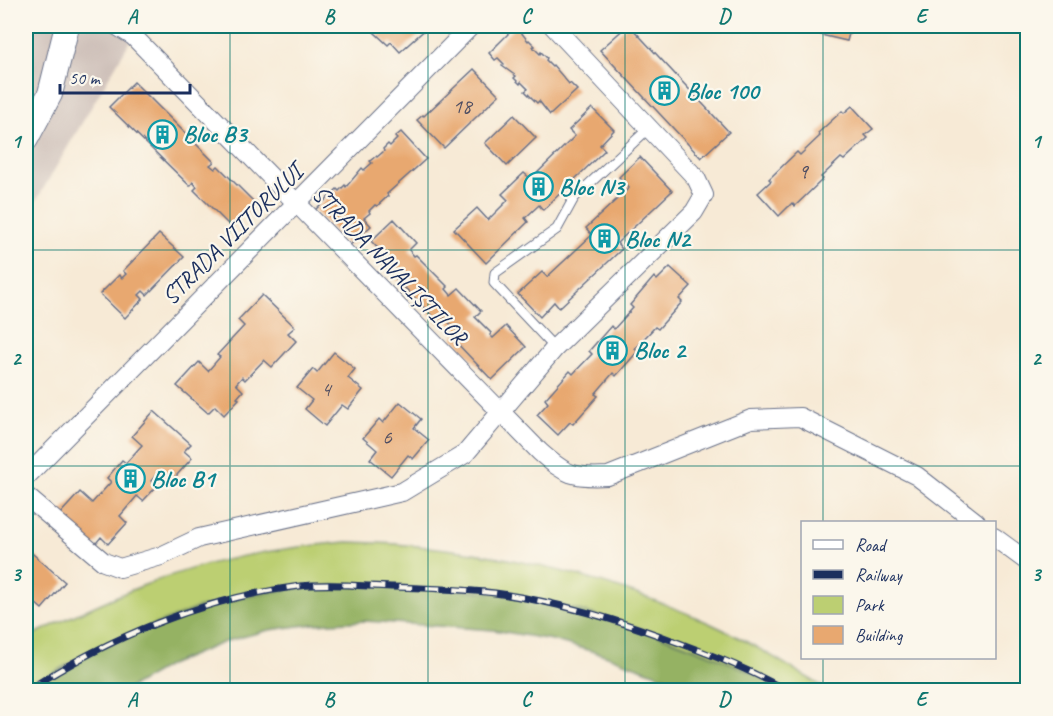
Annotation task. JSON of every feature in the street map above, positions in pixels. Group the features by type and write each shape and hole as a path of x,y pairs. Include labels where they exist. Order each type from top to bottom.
{"street":[{"path":"26,139 50,94 67,26"},
{"name":"STRADA NAVALIȘTILOR","path":"117,26 133,36 500,412 561,471 583,478 608,476 751,419 800,417 917,476 975,521"},
{"name":"STRADA VIITORULUI","path":"26,477 471,26"},
{"path":"26,496 104,562 120,568 161,555 199,538 402,492 465,454 555,348 694,212 704,195 696,178 553,26"},
{"path":"996,538 1028,562"}],"lane":[{"path":"555,348 494,283 495,273 557,229 574,198 649,128"}],"shaded area":[{"path":"26,26 139,26 36,201 26,207"}],"green space":[{"path":"347,542 440,548 532,564 578,575 666,605 725,630 828,690 785,690 707,653 643,629 574,609 302,586 197,608 63,667 26,690 26,638 84,611 167,577 217,562 269,551"},
{"path":"339,585 493,593 541,601 636,627 722,659 785,690 700,690 605,655 552,640 493,630 365,621 269,630 227,641 169,665 126,690 28,690 100,649 176,616 257,595 298,588"}],"building":[{"path":"375,26 429,26 400,52 391,42 388,45 374,32 378,29"},
{"path":"516,26 535,46 533,47 540,54 541,52 547,58 546,60 577,90 550,115 539,101 537,103 525,91 528,89 514,78 516,76 502,66 504,64 498,58 495,60 489,53"},
{"name":"Bloc 100","path":"627,26 630,26 729,132 701,158 600,50"},
{"path":"824,26 851,26 847,41 821,35"},
{"path":"474,69 499,95 444,148 417,120"},
{"name":"Bloc B3","path":"134,82 214,162 210,165 215,169 218,166 255,203 231,227 194,190 197,187 193,182 190,186 109,107"},
{"path":"852,106 873,129 865,135 868,138 844,160 841,158 795,206 792,203 779,216 758,193 797,152 800,155 820,136 818,133 842,111 844,113"},
{"name":"Bloc N3","path":"592,108 614,130 600,145 605,150 543,210 539,205 525,218 528,222 486,263 454,229 477,208 488,220 508,200 502,194 524,173 531,179 575,136 569,130"},
{"path":"514,115 536,138 507,166 485,143"},
{"path":"401,132 426,159 369,211 370,213 364,218 371,226 349,246 315,210 337,189 339,191 345,185 346,187 362,168 364,170 372,163 370,161 384,151 383,149 388,144 390,146 397,139 395,137"},
{"name":"Bloc N2","path":"640,157 672,191 617,243 622,249 559,308 554,302 540,317 518,294 542,272 547,277 592,235 586,228 629,188 619,177"},
{"path":"394,219 416,243 409,250 448,287 446,289 451,295 459,288 481,311 475,317 493,338 506,326 526,347 492,380 452,338 458,332 445,318 439,323 379,261 385,256 371,241"},
{"path":"159,234 184,257 147,295 143,291 139,295 143,299 125,318 100,294 119,275 122,278 126,274 123,271"},
{"name":"Bloc 2","path":"670,267 691,286 679,299 682,302 658,329 655,327 635,348 638,351 616,376 613,373 595,394 598,396 573,424 570,422 558,435 537,415 548,403 545,399 570,371 573,374 592,354 589,351 611,326 614,329 633,308 630,305 654,277 657,280"},
{"path":"262,295 295,327 288,333 296,341 272,367 264,360 245,380 242,377 236,384 243,391 237,398 239,399 224,415 215,406 208,413 177,386 199,362 208,371 220,357 217,355 244,326 238,320"},
{"path":"334,352 355,369 348,378 363,390 348,409 342,405 325,426 305,409 312,400 297,388 313,369 317,373"},
{"path":"400,402 421,419 414,428 429,440 413,459 408,455 391,476 370,459 377,450 363,438 379,419 383,423"},
{"name":"Bloc B1","path":"154,411 191,444 184,451 192,458 169,484 157,474 151,481 157,486 143,501 137,496 120,516 127,523 108,544 101,537 93,547 58,516 80,492 92,503 111,482 107,478 122,460 126,463 142,445 132,436"},
{"path":"26,548 65,582 42,609 26,595"}],"railway":[{"path":"28,690 91,653 124,637 193,610 264,592 300,586 334,585 495,593 566,607 636,628 722,659 785,690"}],"place":[{"name":"Bloc 100","path":"665,91"},
{"name":"Bloc B3","path":"162,134"},
{"name":"Bloc N3","path":"538,187"},
{"name":"Bloc N2","path":"604,239"},
{"name":"Bloc 2","path":"613,350"},
{"name":"Bloc B1","path":"130,479"}]}
